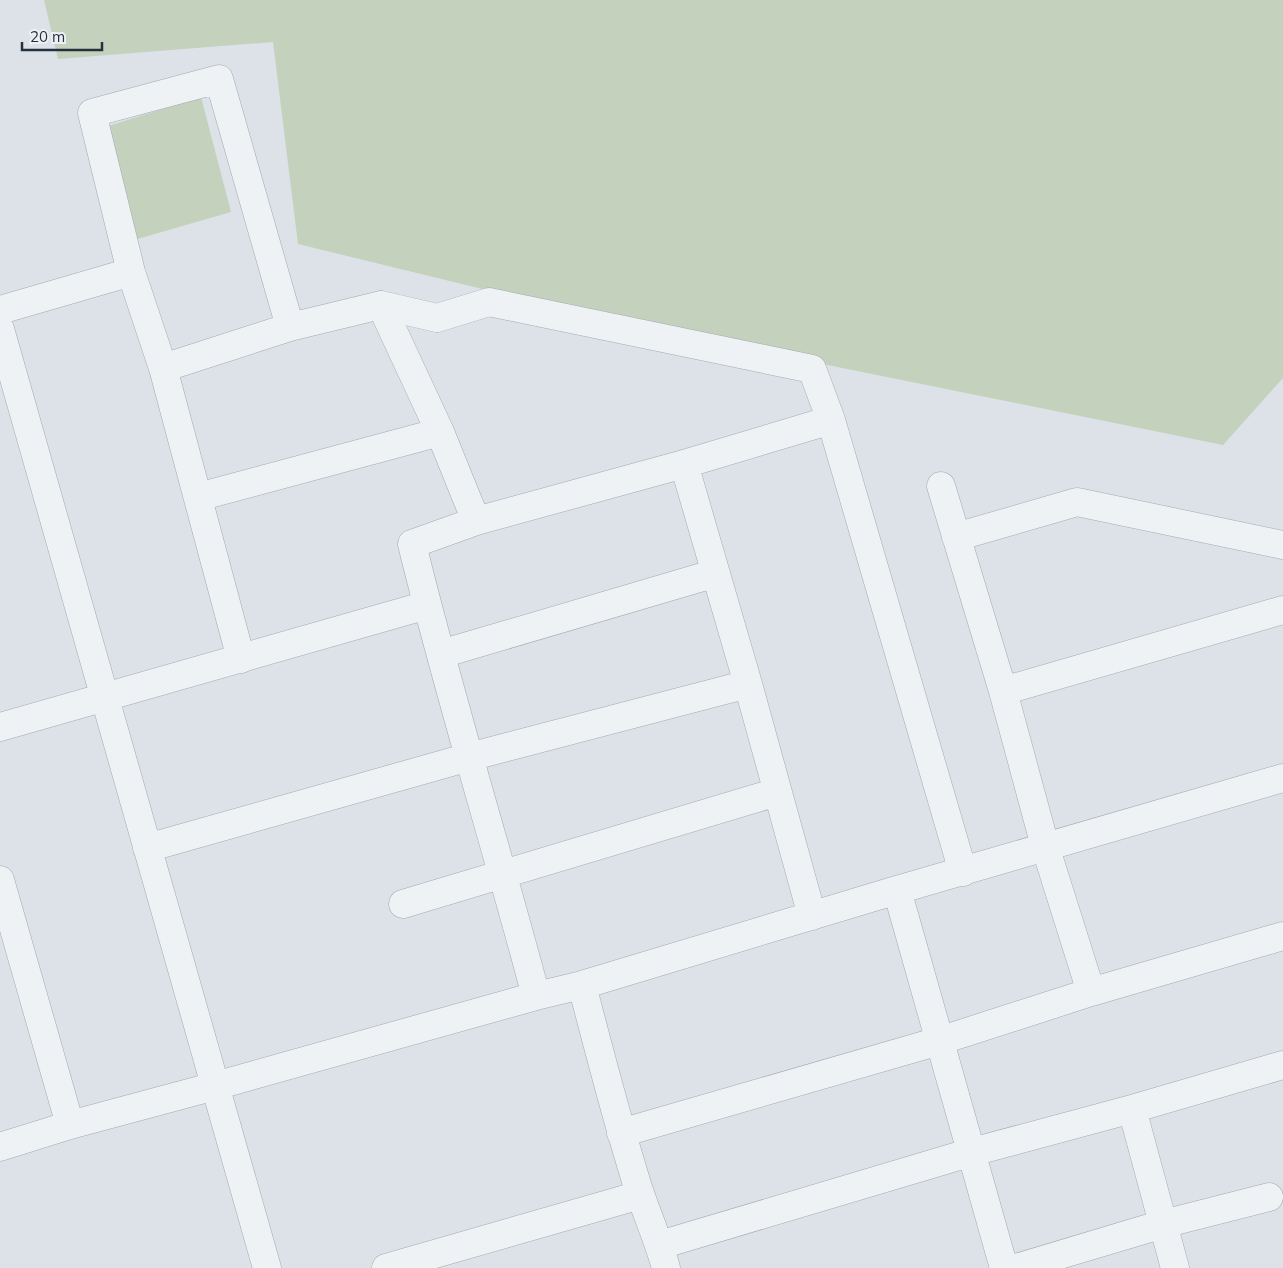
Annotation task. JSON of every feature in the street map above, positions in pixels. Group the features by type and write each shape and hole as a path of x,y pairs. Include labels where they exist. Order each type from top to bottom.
{"street":[{"path":"241,658 163,368 131,272 92,113 219,79 290,327"},
{"path":"0,310 131,272"},
{"path":"163,368 290,327 381,305 437,318 489,302 812,369 831,420 963,872"},
{"path":"381,305 440,432 476,521"},
{"path":"0,329 104,699 268,1268"},
{"path":"536,996 504,873 469,757 412,544 476,521 684,464 831,420"},
{"path":"198,497 440,432"},
{"path":"684,464 748,684 812,916"},
{"path":"941,486 1003,691 1045,846 1092,992"},
{"path":"956,537 1077,502 1283,545"},
{"path":"441,654 716,573"},
{"path":"0,727 104,699 427,605"},
{"path":"1003,691 1283,610"},
{"path":"147,848 469,757 748,684"},
{"path":"0,1147 70,1125 536,996 582,985 1045,846 1283,778"},
{"path":"403,904 777,792"},
{"path":"0,880 70,1125"},
{"path":"897,890 1004,1268"},
{"path":"621,1133 939,1041 1092,992 1283,936"},
{"path":"582,985 621,1133 640,1195 663,1256 972,1152 1132,1110 1283,1065"},
{"path":"1132,1110 1175,1268"},
{"path":"386,1268 640,1195"},
{"path":"1016,1268 1163,1224 1269,1197"}],"green space":[{"path":"44,0 1283,0 1283,378 1223,445 630,325 298,244 273,42 58,59"},
{"path":"201,97 231,212 134,240 105,127"}]}
